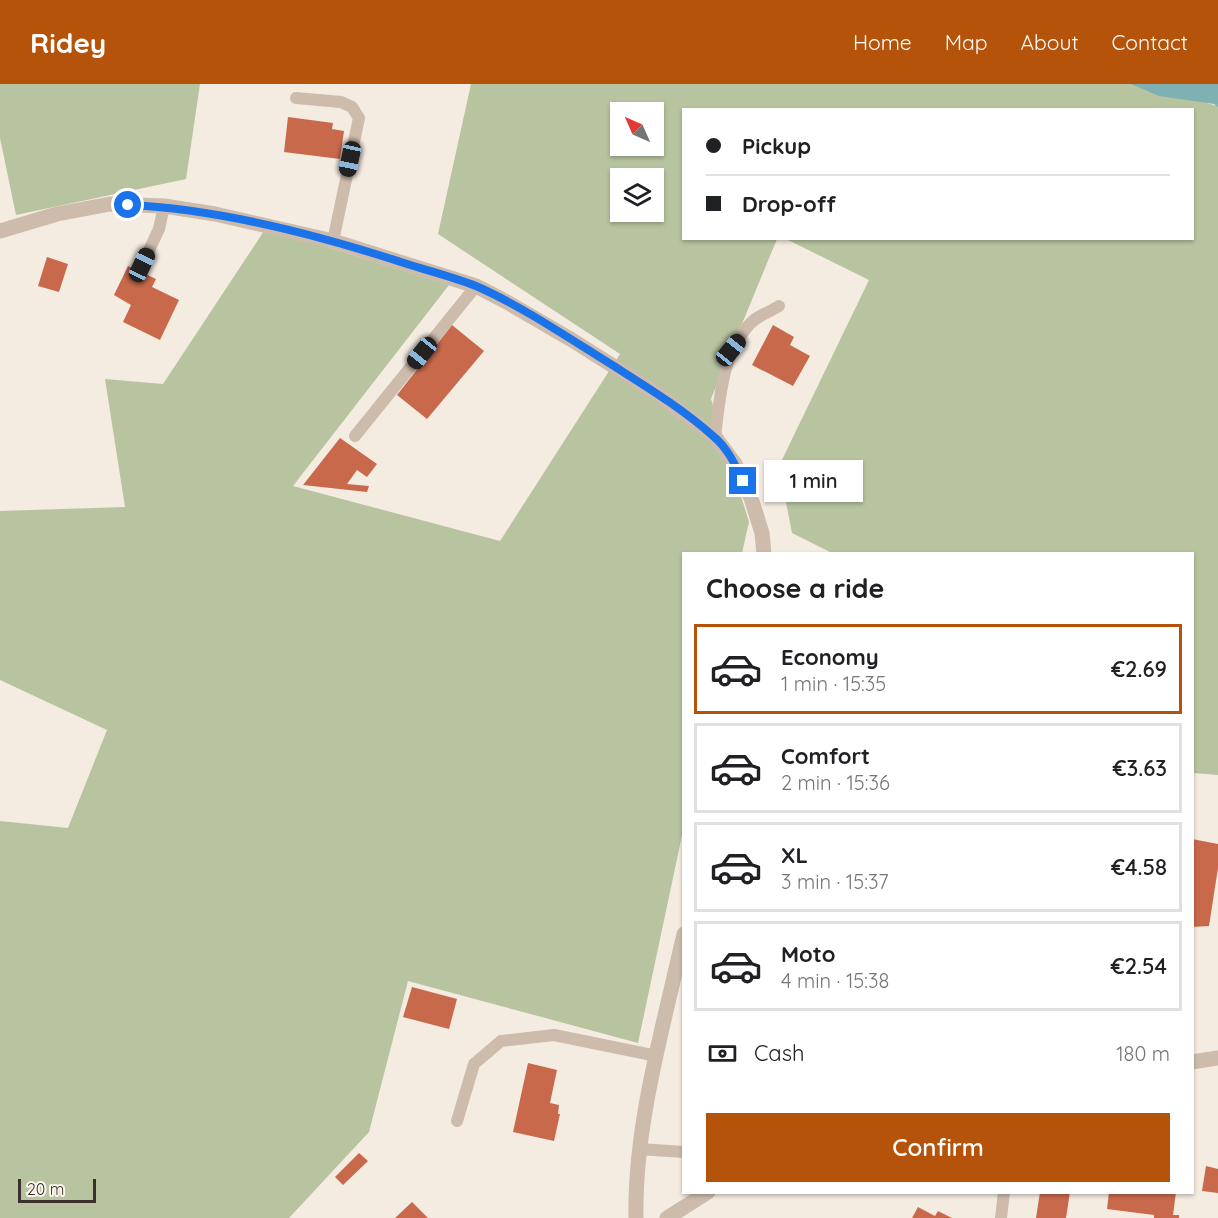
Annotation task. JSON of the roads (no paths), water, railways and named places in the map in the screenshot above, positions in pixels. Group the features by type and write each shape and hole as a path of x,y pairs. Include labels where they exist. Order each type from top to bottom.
{"street":[{"path":"0,231 57,214 110,204 164,206 215,213 333,241 476,286 553,329 656,393 715,437 735,464 751,498 762,533 764,552"},
{"path":"636,1218 639,1149 682,943"},
{"path":"1194,1062 1218,1058"},
{"path":"667,1218 705,1194"}],"lane":[{"path":"296,98 341,102 352,107 359,118 333,241"},
{"path":"142,265 159,229 164,206"},
{"path":"355,436 476,286"},
{"path":"715,437 720,394 731,350 755,320 779,306"},
{"path":"458,1121 474,1064 501,1041 554,1035 657,1056"},
{"path":"639,1149 682,1152"},
{"path":"1001,1218 1004,1194"}],"water":[{"path":"1131,84 1218,84 1218,107 1214,104 1159,96"}]}
